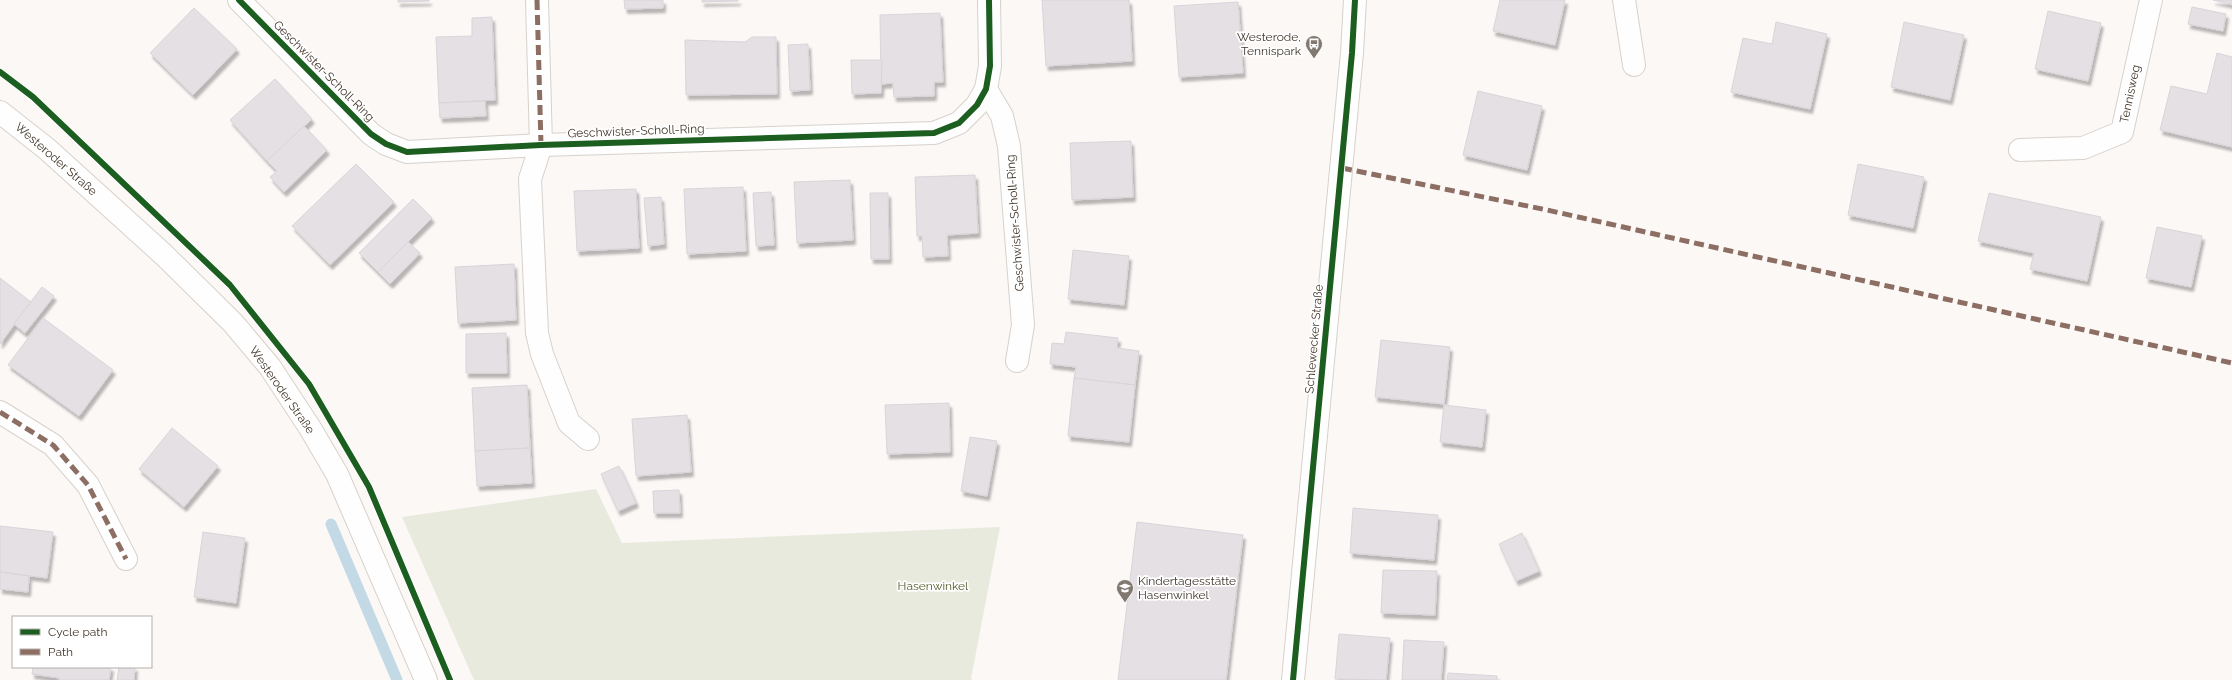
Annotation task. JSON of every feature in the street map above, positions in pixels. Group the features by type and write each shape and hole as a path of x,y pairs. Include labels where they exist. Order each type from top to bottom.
{"street":[{"name":"Geschwister-Scholl-Ring","path":"239,0 371,134 386,144 407,152 541,145 934,133 959,123 977,105 986,89 990,66 989,0"},
{"path":"537,0 541,145 530,180 537,333 542,354 569,423 588,439"},
{"name":"Schlewecker Straße","path":"1293,680 1352,53 1355,0"},
{"path":"1624,0 1634,65"},
{"name":"Tennisweg","path":"2020,150 2084,148 2122,132 2151,0"},
{"name":"Geschwister-Scholl-Ring","path":"986,89 1002,116 1009,146 1023,325 1017,361"},
{"name":"Westeroder Straße","path":"0,112 46,149 164,255 233,323 270,367 310,428 337,474 426,680"},
{"path":"0,412 53,445 88,485 126,559"}],"green space":[{"name":"Hasenwinkel","path":"596,489 622,543 1000,527 971,679 973,680 474,680 402,517"}],"building":[{"path":"398,0 429,0 429,1 398,2"},
{"path":"624,0 663,0 663,8 625,9"},
{"path":"702,0 738,0 738,1 702,2"},
{"path":"1042,0 1129,0 1132,61 1046,66"},
{"path":"1500,0 1565,0 1555,45 1493,31"},
{"path":"2213,0 2232,0 2232,4"},
{"path":"1238,2 1243,73 1179,77 1174,6"},
{"path":"2192,7 2226,14 2223,31 2188,24"},
{"path":"194,8 237,49 193,95 150,53"},
{"path":"2048,11 2101,23 2088,81 2035,69"},
{"path":"940,13 943,82 934,82 934,96 894,97 893,83 881,84 880,15"},
{"path":"492,17 495,100 439,103 436,37 472,36 472,18"},
{"path":"1776,22 1827,34 1810,109 1731,92 1743,38 1772,44"},
{"path":"1904,22 1964,35 1950,100 1891,87"},
{"path":"752,37 776,37 777,94 686,95 685,40 745,42"},
{"path":"808,44 810,90 790,91 788,45"},
{"path":"2217,53 2232,57 2232,147 2160,130 2171,86 2207,94"},
{"path":"851,60 882,60 881,93 852,94"},
{"path":"275,79 312,119 267,161 230,120"},
{"path":"1478,91 1542,106 1527,170 1463,155"},
{"path":"485,101 486,116 440,118 439,103"},
{"path":"304,126 327,150 284,192 270,177 277,171 267,161"},
{"path":"1131,141 1133,197 1072,200 1070,143"},
{"path":"356,164 394,202 330,265 292,226"},
{"path":"1858,164 1924,177 1913,228 1848,215"},
{"path":"975,175 978,233 947,235 948,256 923,257 922,236 917,236 915,177"},
{"path":"850,180 853,240 797,243 794,182"},
{"path":"743,187 746,251 687,254 684,189"},
{"path":"636,189 639,248 577,251 574,191"},
{"path":"771,192 774,245 756,246 753,193"},
{"path":"870,193 888,193 889,259 871,259"},
{"path":"1989,193 2101,217 2087,281 2030,269 2034,253 1978,241"},
{"path":"661,197 664,244 648,246 644,198"},
{"path":"413,199 432,218 378,272 359,253"},
{"path":"2157,227 2202,236 2191,287 2146,278"},
{"path":"408,242 420,253 390,284 378,272"},
{"path":"1073,250 1129,256 1124,305 1068,299"},
{"path":"514,264 516,320 458,323 455,267"},
{"path":"0,278 31,302 0,344"},
{"path":"42,287 54,296 25,333 14,324"},
{"path":"43,318 113,370 79,416 8,365"},
{"path":"1066,332 1118,338 1117,348 1139,351 1135,385 1074,378 1076,367 1050,364 1052,343 1064,344"},
{"path":"506,333 507,373 466,373 466,334"},
{"path":"1381,340 1450,347 1444,404 1375,397"},
{"path":"1074,378 1135,385 1129,442 1068,436"},
{"path":"527,385 530,448 475,451 472,388"},
{"path":"949,403 950,452 887,454 885,405"},
{"path":"1444,405 1486,410 1482,447 1440,442"},
{"path":"687,415 691,472 636,476 632,419"},
{"path":"172,428 218,466 184,507 139,469"},
{"path":"970,437 997,441 987,496 961,491"},
{"path":"530,448 532,483 477,486 475,451"},
{"path":"619,466 636,503 618,511 601,474"},
{"path":"679,490 680,513 654,513 653,491"},
{"path":"1353,508 1438,515 1434,560 1350,553"},
{"path":"1137,522 1243,535 1226,680 1118,680"},
{"path":"0,526 53,532 47,578 0,572"},
{"path":"203,532 245,538 236,603 194,597"},
{"path":"1522,533 1539,571 1516,581 1499,544"},
{"path":"1383,570 1437,571 1435,615 1381,613"},
{"path":"0,572 29,576 28,592 0,589"},
{"path":"1339,634 1390,638 1386,680 1335,679"},
{"path":"1404,640 1444,642 1441,680 1402,680"},
{"path":"33,668 111,668 109,680 59,680 59,678 32,674"},
{"path":"119,668 135,668 134,680 117,680"},
{"path":"1448,673 1497,676 1497,680 1447,680"}],"waterway":[{"path":"331,524 397,680"}],"marked path":[{"path":"537,0 541,145"},
{"path":"1342,168 1547,210 2232,363"},
{"path":"0,412 53,445 88,485 126,559"}],"cycle path":[{"path":"239,0 371,134 386,144 407,152 541,145 934,133 959,123 977,105 986,89 990,66 989,0"},
{"path":"1293,680 1352,53 1355,0"},
{"path":"0,72 33,97 230,285 309,384 369,487 450,680"}],"place":[{"name":"Westerode, Tennispark","path":"1314,59"},
{"name":"Kindertagesstätte Hasenwinkel","path":"1125,603"}]}
